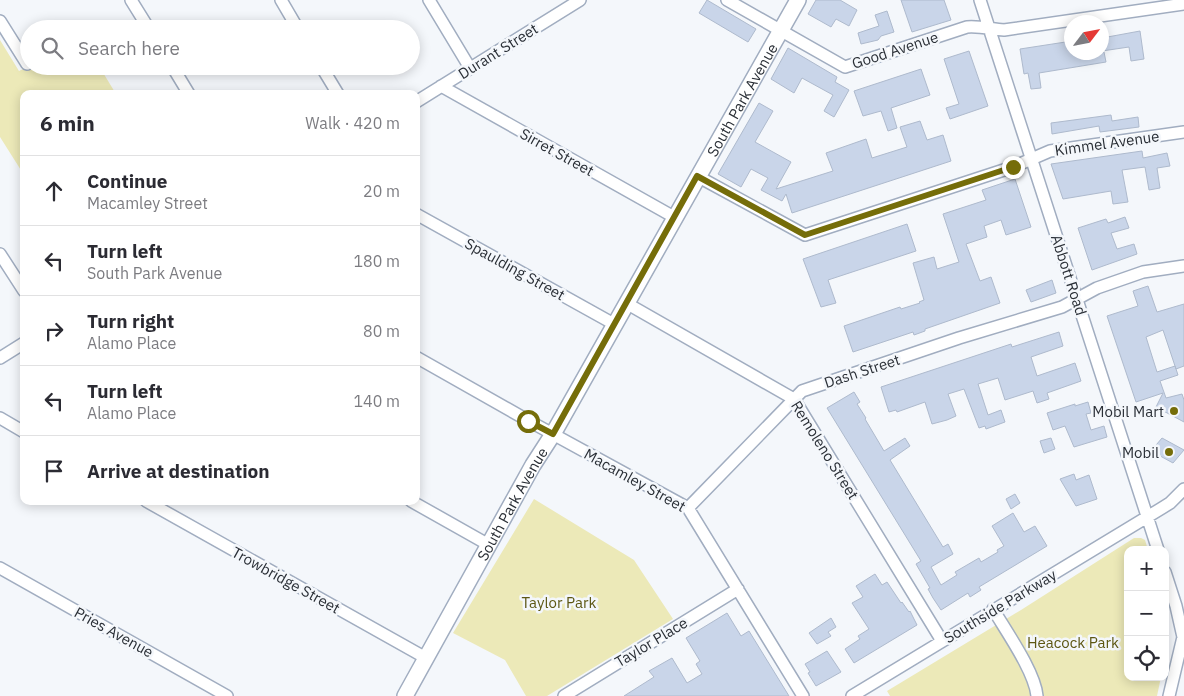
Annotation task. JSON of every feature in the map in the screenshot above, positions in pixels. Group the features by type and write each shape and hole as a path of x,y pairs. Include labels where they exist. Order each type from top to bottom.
{"main road":[{"name":"South Park Avenue","path":"405,696 798,0"}],"street":[{"path":"131,0 143,20"},
{"path":"281,0 293,20"},
{"path":"429,0 470,68"},
{"name":"Durant Street","path":"420,99 580,0"},
{"name":"Good Avenue","path":"727,0 845,66 967,27 978,26 1004,30 1184,4"},
{"name":"Abbott Road","path":"980,0 1157,546"},
{"path":"0,21 20,53"},
{"path":"177,75 187,90"},
{"path":"326,75 336,90"},
{"name":"Sirret Street","path":"441,86 674,217"},
{"name":"Kimmel Avenue","path":"697,176 805,235 1013,167 1050,151 1184,132"},
{"name":"Spaulding Street","path":"420,216 614,324"},
{"path":"0,254 20,286"},
{"name":"Dash Street","path":"688,508 802,391 1062,307 1097,288 1143,272 1184,266"},
{"name":"Remoleno Street","path":"626,303 794,398 942,641"},
{"path":"0,358 20,346"},
{"name":"Macamley Street","path":"420,359 688,508 803,696"},
{"path":"0,418 20,430"},
{"path":"1170,503 1184,489"},
{"path":"1170,503 1184,499"},
{"name":"Southside Parkway","path":"852,696 1170,503"},
{"name":"Trowbridge Street","path":"153,505 426,658"},
{"path":"417,505 489,545"},
{"name":"Pries Avenue","path":"0,568 227,696"},
{"path":"1169,584 1183,637 1169,696"},
{"name":"Taylor Place","path":"564,696 738,589"},
{"path":"993,610 1031,677 1037,696"}],"green space":[{"path":"0,40 20,70 20,75 104,75 114,90 20,90 20,169 0,137"},
{"name":"Taylor Park","path":"534,499 634,560 673,619 547,696 526,696 505,660 453,633"},
{"name":"Heacock Park","path":"1134,538 1145,540 1147,546 1124,546 1124,681 1160,681 1157,696 890,696 887,691 1021,610"}],"building":[{"path":"707,0 756,29 748,42 699,13"},
{"path":"816,0 840,0 857,10 849,26 836,19 831,27 808,14"},
{"path":"901,0 944,0 951,20 912,32"},
{"path":"887,11 894,32 881,36 878,40 861,44 858,33 879,26 875,15"},
{"path":"1140,31 1144,59 1131,61 1129,47 1109,50 1109,37"},
{"path":"1064,42 1064,60 1106,60 1106,62 1039,73 1041,88 1031,89 1028,73 1024,74 1020,49"},
{"path":"788,48 837,77 835,82 849,90 834,117 824,111 833,95 802,78 794,93 771,79"},
{"path":"969,51 988,106 950,119 946,108 959,104 944,59"},
{"path":"921,69 930,95 891,108 897,128 888,131 881,111 863,116 854,91"},
{"path":"759,103 773,111 755,142 791,162 776,189 833,171 826,153 866,139 872,158 907,147 900,127 920,121 927,140 943,135 951,161 792,213 786,194 782,201 761,190 768,178 751,169 741,187 718,174"},
{"path":"1111,115 1112,121 1138,117 1139,127 1100,132 1099,126 1052,134 1051,123"},
{"path":"1142,151 1143,158 1167,153 1170,166 1157,168 1160,188 1149,190 1145,167 1122,170 1128,202 1113,204 1111,191 1063,199 1051,164"},
{"path":"1015,179 1031,227 1006,235 1001,220 984,226 987,237 966,244 980,281 991,277 1000,303 925,329 925,331 914,335 913,332 853,352 844,326 900,307 901,309 920,303 924,300 913,263 934,257 937,269 959,262 943,214 986,200 982,190"},
{"path":"1125,217 1129,228 1111,233 1117,249 1134,244 1137,254 1092,270 1078,228 1106,219 1108,223"},
{"path":"907,224 916,251 828,280 836,303 821,307 803,259"},
{"path":"1052,280 1056,293 1031,302 1026,290"},
{"path":"1148,286 1157,312 1184,304 1184,366 1176,369 1178,375 1160,381 1166,398 1182,394 1184,400 1184,422 1156,407 1163,393 1136,402 1107,316 1138,306 1133,291","holes":["1163,330 1175,366 1157,372 1146,337"]},
{"path":"1059,332 1063,346 1031,357 1037,376 1075,363 1081,381 1047,393 1049,399 1037,403 1033,391 1005,400 998,378 978,384 988,415 1001,410 1005,422 986,429 985,426 979,428 964,389 948,394 956,416 947,420 932,424 925,402 897,412 896,410 889,412 881,387 1011,344 1012,347"},
{"path":"854,392 860,402 857,404 884,451 905,438 910,446 890,460 943,547 948,544 953,554 931,567 941,585 957,575 955,572 979,558 981,562 1004,546 992,526 1013,513 1024,532 1035,526 1047,546 979,587 981,590 970,597 968,593 941,610 916,564 921,561 827,408"},
{"path":"1088,402 1091,413 1086,414 1091,430 1104,426 1107,437 1074,447 1065,426 1053,430 1047,413"},
{"path":"1051,438 1055,449 1044,453 1040,441"},
{"path":"1162,438 1184,450 1173,463 1151,451"},
{"path":"1074,474 1076,480 1089,475 1097,499 1076,506 1060,479"},
{"path":"1015,494 1020,503 1011,509 1006,499"},
{"path":"875,574 882,585 887,582 901,603 910,611 917,625 854,663 845,649 860,639 858,636 869,629 852,603 863,597 856,586"},
{"path":"727,613 741,636 749,631 789,696 624,696 654,677 649,671 672,658 687,683 702,674 696,664 700,661 686,638"},
{"path":"831,618 836,627 828,632 831,636 817,644 809,633"},
{"path":"827,651 841,672 816,686 805,664"}],"place":[{"name":"Mobil Mart","path":"1174,411"},
{"name":"Mobil","path":"1169,452"}],"route":[{"path":"528,421 553,434 697,176 805,235 1013,167"}]}
